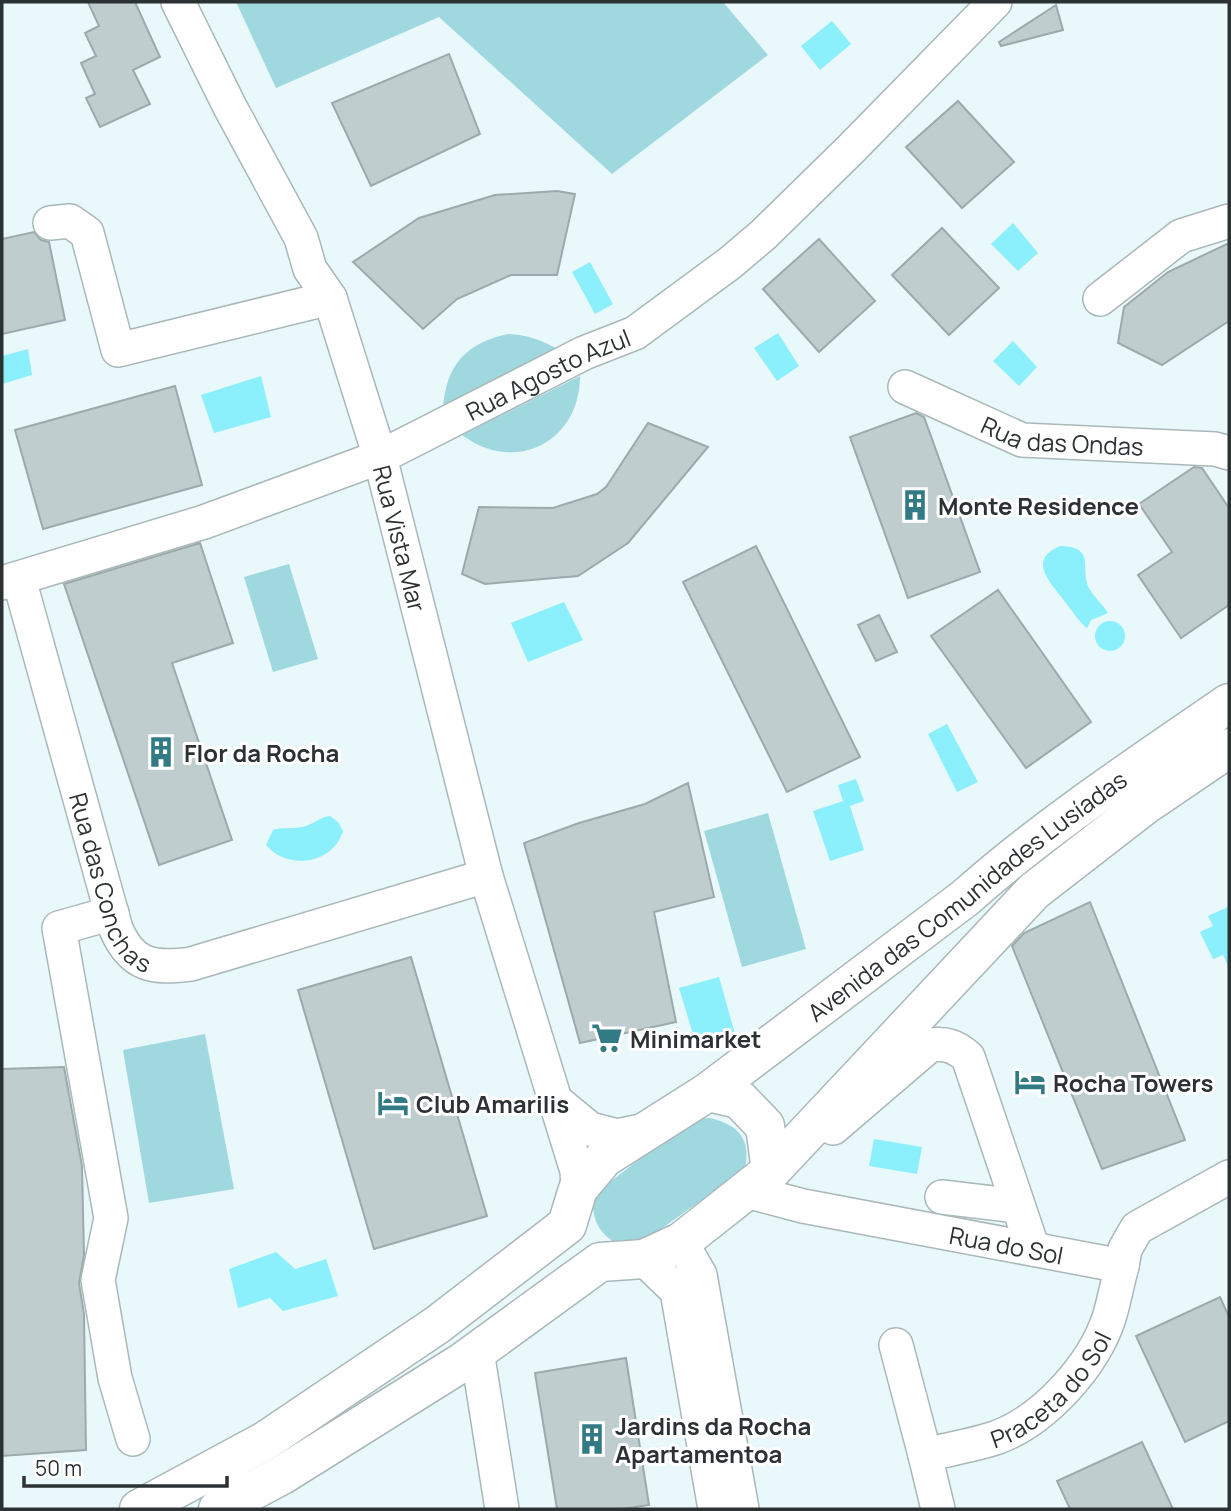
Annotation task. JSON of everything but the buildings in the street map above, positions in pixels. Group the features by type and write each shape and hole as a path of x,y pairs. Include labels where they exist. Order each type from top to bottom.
{"main road":[{"name":"Avenida das Comunidades Lusíadas","path":"568,1225 578,1189 604,1158 708,1092 965,898 1001,866 1229,703"},
{"name":"Avenida das Comunidades Lusíadas","path":"600,1262 644,1259 681,1242 760,1180 1034,891 1145,805 1229,748"},
{"path":"708,1092 739,1099 765,1126 760,1180"},
{"path":"139,1509 265,1441 437,1325 568,1225 600,1262 477,1351 282,1475 218,1509"}],"street":[{"name":"Rua Vista Mar","path":"178,2 230,107 302,238 310,270 330,298 380,457 486,876 577,1171 578,1189"},
{"name":"Rua Agosto Azul","path":"10,581 204,522 380,457 584,353 635,333 721,270 763,235 995,2"},
{"path":"50,223 70,221 87,233 118,350 330,298"},
{"path":"1100,299 1181,236 1229,221"},
{"name":"Rua das Ondas","path":"905,387 1022,440 1215,449 1229,453"},
{"name":"Rua das Conchas","path":"10,581 112,913 123,945 134,957 149,965 170,967 191,964 486,876"},
{"path":"112,913 59,928 111,1218 99,1280 115,1378 132,1439"},
{"path":"833,1128 930,1045 944,1043 957,1047 968,1057 1032,1249"},
{"path":"556,1101 590,1129 617,1136 646,1130"},
{"name":"Rua do Sol","path":"760,1180 803,1206 1122,1266"},
{"path":"1122,1266 1125,1249 1137,1228 1228,1181"},
{"path":"942,1197 1018,1206"},
{"path":"681,1242 699,1275 742,1509"},
{"path":"644,1259 677,1291 715,1509"},
{"name":"Praceta do Sol","path":"925,1455 998,1437 1029,1422 1060,1394 1086,1363 1108,1321 1122,1266"},
{"path":"477,1351 502,1509"},
{"path":"898,1354 938,1509"}],"shaded area":[{"path":"236,2 723,2 768,55 612,174 439,17 276,88"},
{"path":"832,21 851,44 820,70 801,46"},
{"path":"1013,223 1038,253 1018,271 991,244"},
{"path":"590,262 613,304 595,314 572,272"},
{"path":"778,333 799,366 777,381 754,348"},
{"path":"508,334 535,339 559,350 443,408 449,380 461,358 481,343"},
{"path":"1013,341 1037,367 1019,386 993,361"},
{"path":"28,349 32,375 2,384 2,356"},
{"path":"261,376 271,417 214,433 201,395"},
{"path":"580,376 577,399 569,419 557,434 541,445 523,451 503,452 482,447 462,435"},
{"path":"1061,546 1072,547 1083,554 1088,586 1108,613 1091,620 1087,628 1054,588 1045,572 1045,558 1050,551"},
{"path":"289,564 318,659 273,672 244,577"},
{"path":"564,602 583,640 528,662 511,623"},
{"path":"1110,621 1116,622 1124,630 1124,642 1116,650 1110,651 1104,650 1096,642 1095,636 1096,630 1104,622"},
{"path":"947,724 978,782 957,792 928,734"},
{"path":"856,779 864,801 850,806 864,850 830,861 813,811 843,801 838,785"},
{"path":"768,813 806,949 742,967 704,831"},
{"path":"330,816 338,822 343,831 338,842 320,857 297,861 275,853 266,845 273,830 302,827"},
{"path":"1228,907 1229,968 1223,955 1213,959 1200,932 1213,926 1208,916"},
{"path":"719,977 735,1034 696,1044 679,988"},
{"path":"205,1034 234,1189 149,1203 123,1050"},
{"path":"710,1118 729,1125 741,1135 746,1149 745,1169 640,1244 624,1248 603,1233 596,1221 592,1196 691,1119"},
{"path":"874,1139 922,1147 917,1174 869,1166"},
{"path":"276,1252 295,1269 326,1259 338,1296 283,1311 270,1298 238,1308 229,1269"}],"place":[{"name":"Monte Residence","path":"915,505"},
{"name":"Flor da Rocha","path":"161,752"},
{"name":"Minimarket","path":"607,1038"},
{"name":"Rocha Towers","path":"1030,1082"},
{"name":"Club Amarilis","path":"393,1103"},
{"name":"Jardins da Rocha Apartamentoa","path":"592,1439"}]}
